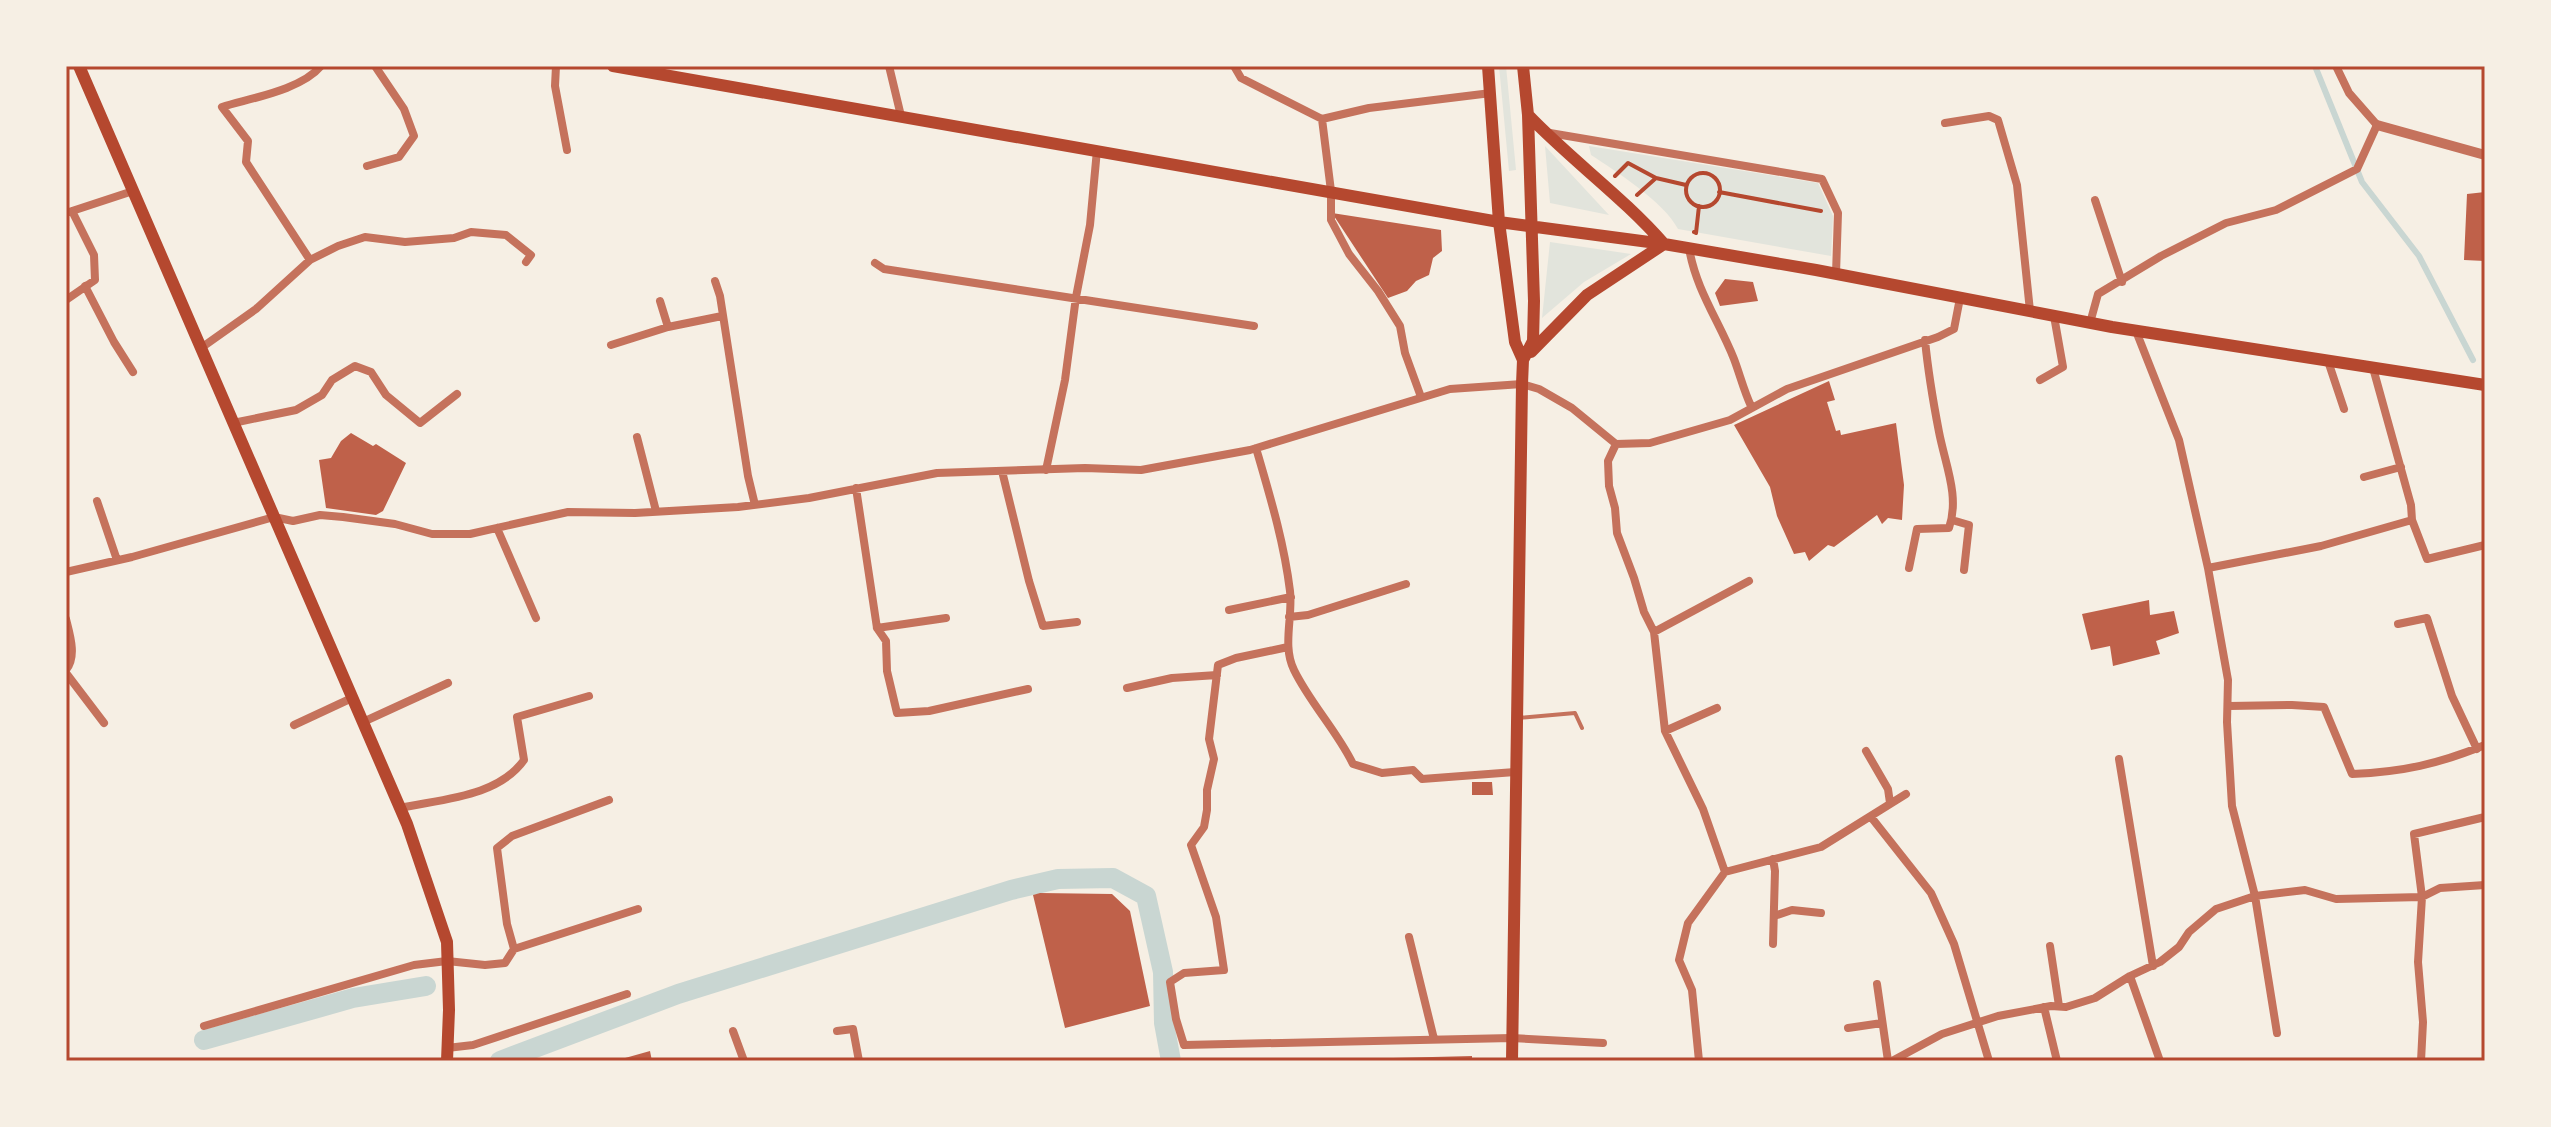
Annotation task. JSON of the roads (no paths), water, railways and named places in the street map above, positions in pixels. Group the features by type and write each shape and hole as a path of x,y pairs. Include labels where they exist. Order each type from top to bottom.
{"main road":[{"path":"79,66 400,808 447,942 447,1055"},
{"path":"613,66 679,72 901,116 1499,222 1689,248 2136,331 2485,385"},
{"path":"1488,66 1499,222 1515,342 1523,360"},
{"path":"1512,1061 1522,384 1523,360 1533,341 1533,225 1523,66"},
{"path":"1528,115 1646,223 1664,244"},
{"path":"1523,360 1587,295 1664,244"}],"street":[{"path":"310,260 246,162 248,141 222,107 274,92 310,77 321,66"},
{"path":"367,166 399,157 414,136 404,109 375,66"},
{"path":"556,66 555,86 567,150"},
{"path":"889,66 901,116"},
{"path":"1234,66 1241,78 1322,119 1369,108 1491,93"},
{"path":"2336,66 2349,93 2377,125 2485,155"},
{"path":"1945,123 1989,116 1998,120 2017,185 2030,311"},
{"path":"1322,119 1331,191 1331,220 1349,254 1400,326 1405,353 1421,397"},
{"path":"2090,323 2098,294 2161,256 2226,223 2276,210 2357,169 2377,125"},
{"path":"1544,131 1822,179 1838,213 1836,274"},
{"path":"1046,470 1065,380 1090,225 1097,150"},
{"path":"66,300 95,280 94,255 69,212 133,191"},
{"path":"2095,200 2122,282"},
{"path":"201,348 256,309 310,260 365,237 405,242 454,238 471,232 506,235 531,255 526,262"},
{"path":"1689,248 1703,299 1734,359 1751,406"},
{"path":"875,263 884,269 1254,326"},
{"path":"715,281 755,505"},
{"path":"85,286 133,372"},
{"path":"66,572 274,517 293,521 320,515 370,519 432,534 470,534 568,512 635,513 755,505 809,498 937,473 1141,470 1256,448 1450,389 1522,384 1539,389 1572,408 1616,444 1650,443 1730,420 1787,389 1938,337 1954,329 1960,298"},
{"path":"660,301 668,327"},
{"path":"611,345 668,327 722,316"},
{"path":"2040,380 2063,367 2054,316"},
{"path":"2136,331 2179,440 2208,568 2228,680 2232,806 2255,896 2277,1033"},
{"path":"1909,568 1917,529 1949,528 1952,520 1953,489 1934,407 1925,340"},
{"path":"2328,361 2344,409"},
{"path":"233,423 296,410 322,395 332,380 355,366 371,372 386,395 420,423 457,394"},
{"path":"2373,368 2401,467 2412,520 2427,559 2485,545"},
{"path":"637,437 656,511"},
{"path":"1616,444 1608,461 1617,533 1654,632 1665,731 1703,809 1725,872"},
{"path":"1256,448 1284,545 1291,597 1288,647 1293,669 1341,740 1353,764 1382,773 1413,770 1422,779 1515,772"},
{"path":"2364,477 2401,467"},
{"path":"1002,471 1043,626 1077,622"},
{"path":"856,488 877,628 886,641 887,671 897,713 929,711 1028,689"},
{"path":"97,501 117,560"},
{"path":"1952,520 1969,525 1964,570"},
{"path":"2208,568 2321,546 2412,520"},
{"path":"497,528 536,618"},
{"path":"1654,632 1749,581"},
{"path":"1289,617 1308,615 1406,584"},
{"path":"1229,610 1291,597"},
{"path":"877,628 946,618"},
{"path":"2229,706 2324,707 2352,774 2408,770 2481,747 2452,696 2427,618 2398,624"},
{"path":"66,619 72,652 71,664 66,672 104,723"},
{"path":"1288,647 1218,665 1209,739 1214,759 1207,790 1207,810 1204,827 1191,845 1216,917 1224,970 1184,973 1170,982 1184,1045 1512,1038 1603,1043"},
{"path":"1127,688 1172,678 1217,675"},
{"path":"363,722 448,683"},
{"path":"400,808 498,785 515,773 524,760 522,732 517,717 589,696"},
{"path":"294,725 352,698"},
{"path":"1665,731 1717,708"},
{"path":"1866,751 1888,789 1890,803"},
{"path":"2119,759 2153,966"},
{"path":"1699,1061 1692,990 1679,960 1688,923 1725,872 1821,847 1906,794"},
{"path":"514,949 507,924 497,848 512,836 609,800"},
{"path":"1871,817 1931,893 1954,944 1989,1061"},
{"path":"2421,1061 2423,1022 2418,962 2422,897 2414,834 2485,817"},
{"path":"1773,859 1773,944"},
{"path":"1877,984 1890,1061 1942,1034 1998,1016 2044,1007 2066,1007 2095,998 2153,966 2179,947 2189,932 2216,909 2255,896 2305,890 2336,899 2422,897 2440,888 2485,885"},
{"path":"204,1026 379,974 447,961 485,965 505,963 514,949 638,909"},
{"path":"1774,916 1792,910 1821,913"},
{"path":"1409,937 1434,1039"},
{"path":"2050,946 2059,1006"},
{"path":"2130,976 2160,1061"},
{"path":"447,1055 627,994"},
{"path":"2044,1007 2057,1061"},
{"path":"1848,1028 1882,1023"},
{"path":"837,1031 853,1029 859,1061"},
{"path":"733,1031 744,1061"}],"lane":[{"path":"1516,719 1575,713 1582,728"}],"waterway":[{"path":"2315,66 2362,182 2419,256 2473,360"},
{"path":"500,1061 678,994 1011,890 1058,879 1113,878 1146,896 1163,972 1164,1023 1171,1061"},
{"path":"204,1040 353,998 426,986"}]}
